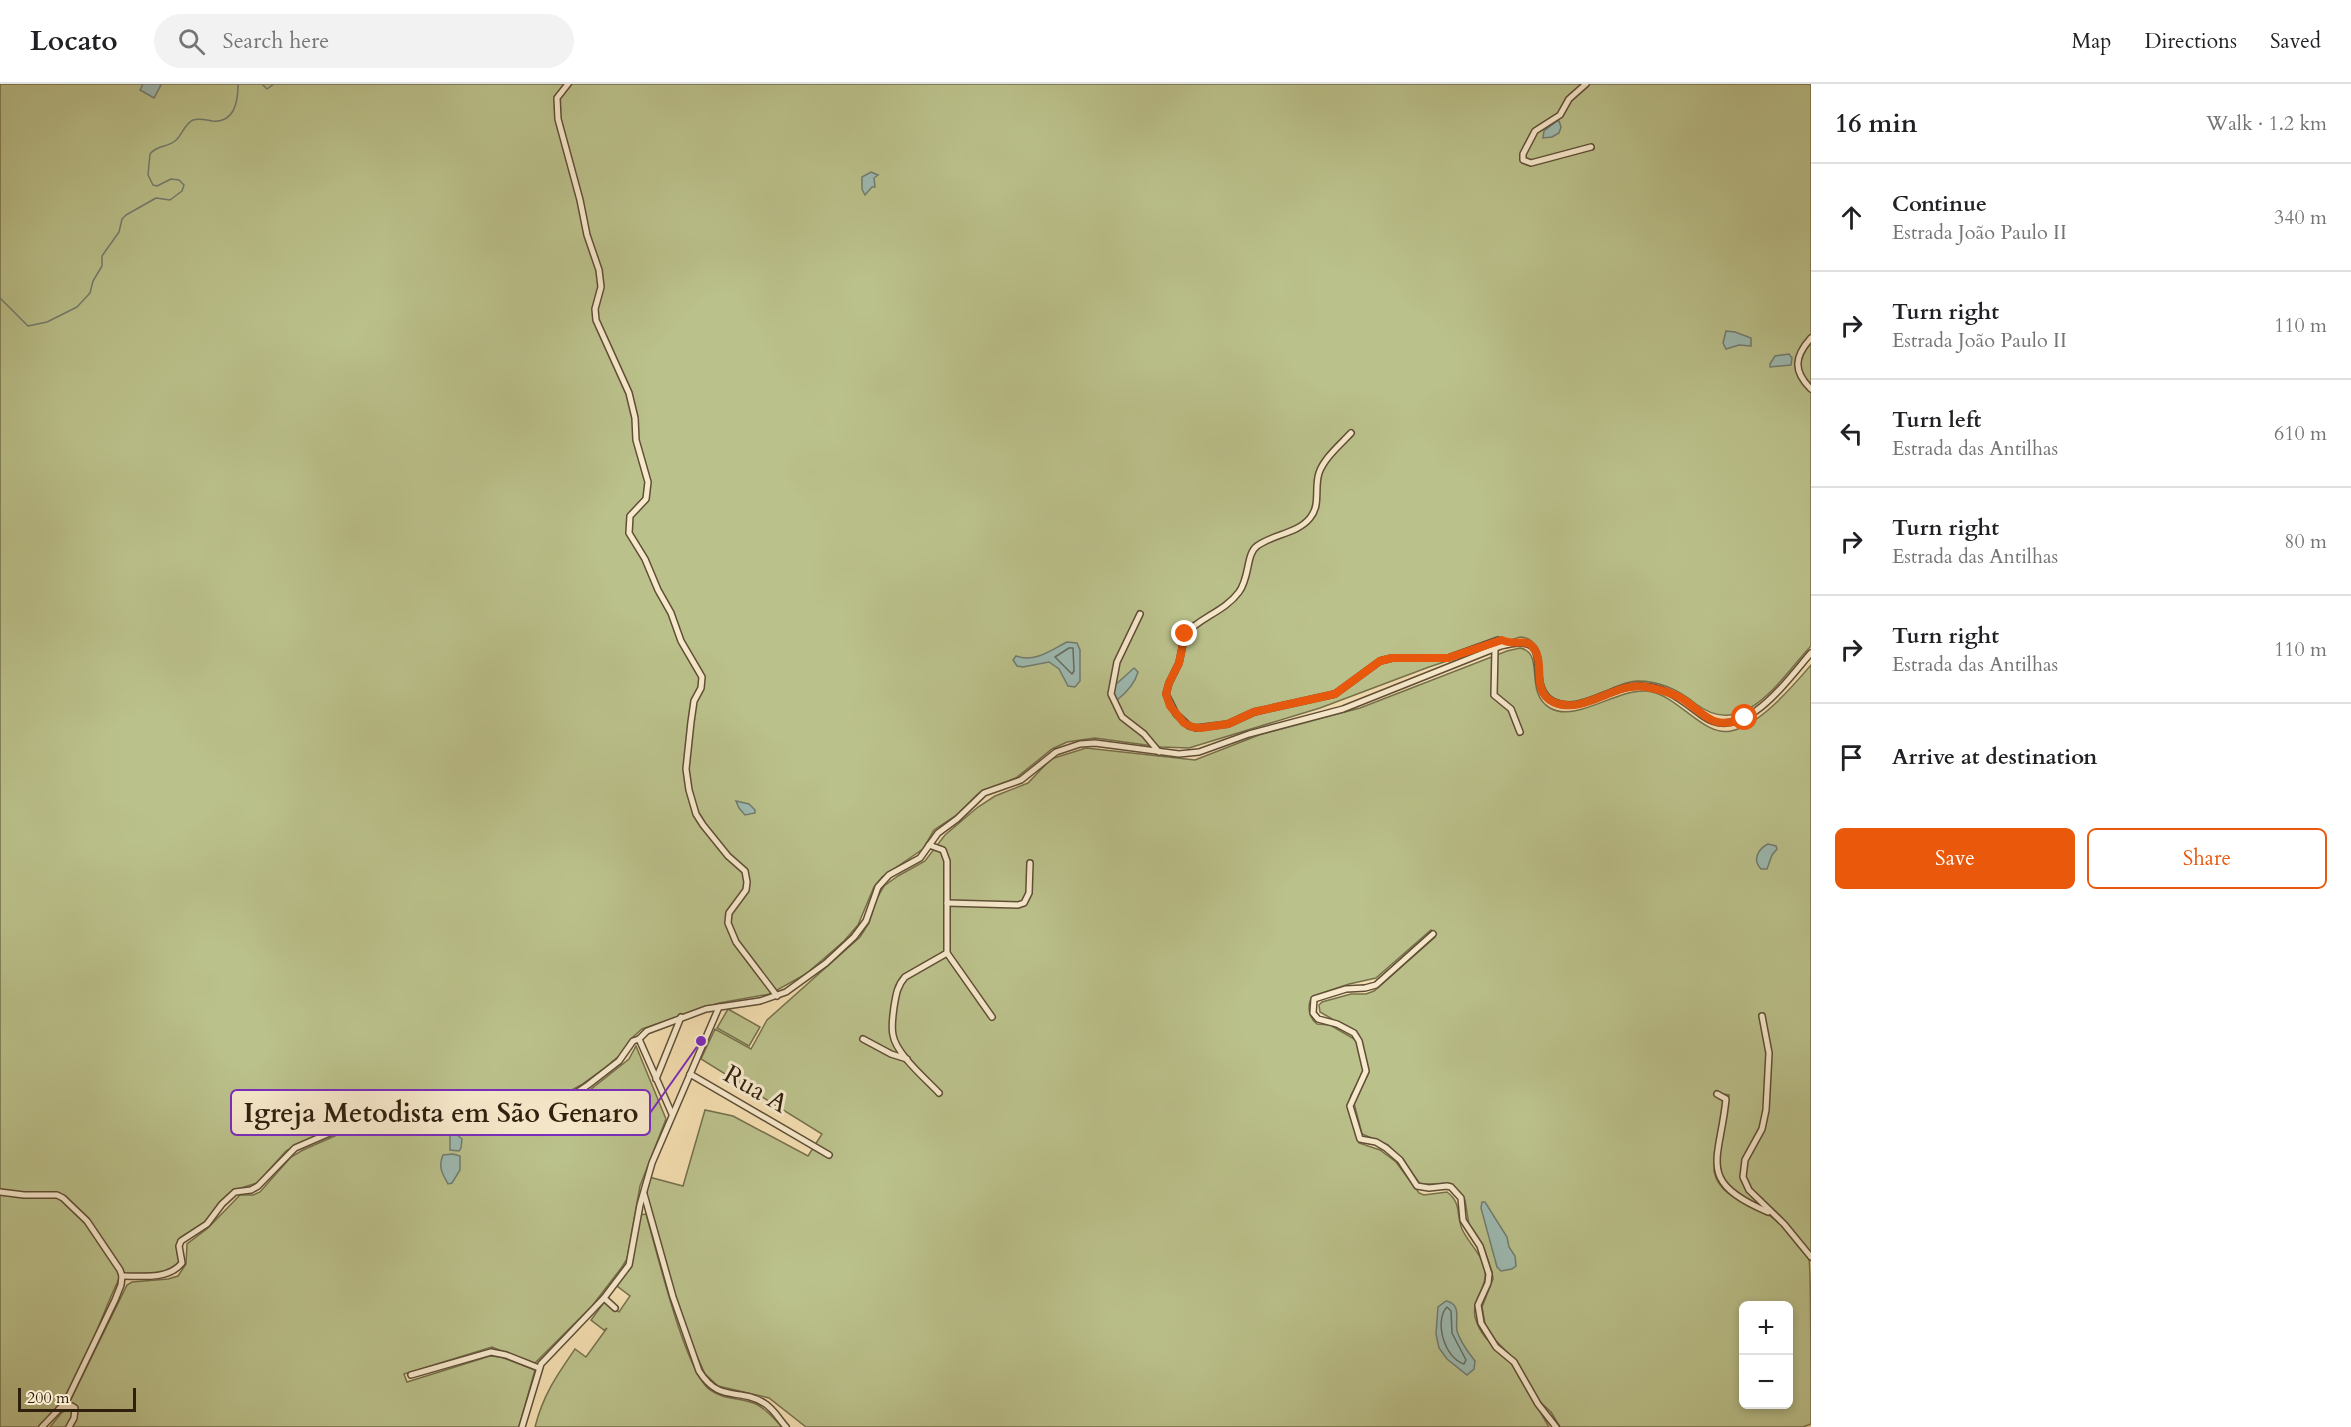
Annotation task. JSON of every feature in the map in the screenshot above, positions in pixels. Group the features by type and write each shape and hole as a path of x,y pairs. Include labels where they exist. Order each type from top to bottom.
{"street":[{"path":"568,84 557,98 556,108 562,140 577,186 587,235 599,270 601,287 595,309 596,320 629,393 635,418 636,440 648,482 646,499 630,516 629,533 645,559 671,613 681,641 702,677 701,688 694,701 691,722 686,768 688,790 696,814 703,825 728,856 745,871 746,890 729,913 728,923 736,942 777,996"},
{"path":"1586,84 1569,99 1560,115 1535,131 1523,160 1532,163 1591,147"},
{"path":"1811,338 1800,354 1797,367 1800,377 1811,388"},
{"path":"1351,433 1320,470 1316,507 1309,519 1299,527 1255,548 1250,556 1246,581 1238,594 1222,610 1185,634 1179,663 1167,689 1167,700 1176,714 1192,727 1206,728 1228,724 1254,712 1335,694 1380,661 1392,658 1448,658 1498,640 1509,644"},
{"path":"1140,614 1117,662 1111,694 1122,717 1144,734 1159,752"},
{"path":"122,1276 160,1275 174,1271 182,1263 179,1246 181,1241 207,1224 234,1192 251,1190 258,1186 295,1148 355,1122 416,1102 438,1108 464,1124 489,1125 512,1115 549,1107 570,1097 605,1072 624,1055 633,1041 639,1039 647,1031 681,1017 777,996 826,963 854,937 866,921 873,897 884,880 896,870 920,858 938,833 984,794 1021,780 1056,752 1088,743 1191,754 1249,734 1343,709 1495,649 1525,642 1533,646 1538,659 1540,687 1547,698 1557,703 1579,704 1623,688 1644,686 1678,697 1703,716 1726,724 1752,714 1772,697 1811,654"},
{"path":"1495,649 1494,695 1511,709 1520,732"},
{"path":"929,845 943,850 946,856 947,953 992,1017"},
{"path":"947,903 1018,905 1024,903 1029,893 1030,863"},
{"path":"1433,933 1371,988 1346,989 1314,999 1313,1014 1318,1019 1333,1022 1354,1034 1359,1041 1366,1071 1350,1106 1360,1139 1376,1142 1386,1148 1400,1160 1417,1186 1451,1187 1461,1198 1463,1220 1480,1246 1489,1274 1488,1283 1478,1305 1480,1321 1496,1347 1514,1362 1538,1404 1556,1427"},
{"path":"939,1093 907,1059 897,1046 893,1034 897,989 905,977 947,953"},
{"path":"522,1427 539,1368 604,1298 629,1265 645,1186 672,1114 719,1007"},
{"path":"1762,1016 1769,1053 1766,1110 1762,1129 1745,1160 1743,1173 1749,1190 1762,1200 1771,1213"},
{"path":"656,1079 681,1017"},
{"path":"639,1039 672,1114"},
{"path":"863,1039 891,1054 907,1059"},
{"name":"Rua A","path":"690,1074 829,1155"},
{"path":"1717,1094 1726,1099 1717,1164 1719,1178 1738,1197 1771,1213 1784,1224 1811,1257"},
{"path":"645,1186 647,1210 685,1336 699,1371 716,1390 763,1402 786,1427"},
{"path":"0,1192 24,1196 52,1195 63,1198 87,1221 122,1276 115,1300 61,1409 42,1427"},
{"path":"604,1298 615,1308"},
{"path":"411,1375 490,1352 506,1355 539,1368"},
{"path":"61,1409 72,1406 75,1408 74,1418 69,1427"}],"green space":[{"path":"0,84 1811,84 1811,646 1760,701 1746,710 1730,715 1713,713 1683,694 1646,681 1617,686 1576,702 1555,699 1544,685 1536,646 1530,640 1520,637 1429,667 1320,708 1189,748 1161,747 1095,738 1067,742 1052,749 1016,778 978,794 958,814 934,830 923,849 882,877 874,887 858,925 844,941 806,974 770,994 719,1003 642,1029 620,1055 606,1067 581,1085 548,1103 481,1123 460,1118 438,1104 415,1100 360,1118 286,1151 257,1183 235,1190 219,1203 208,1220 181,1237 176,1246 179,1262 174,1267 161,1272 124,1274 120,1277 70,1390 61,1404 38,1427 0,1427"},
{"path":"1520,648 1528,651 1532,657 1538,693 1542,701 1550,708 1560,711 1584,709 1622,695 1646,691 1668,699 1710,728 1731,731 1764,713 1811,665 1811,1252 1753,1191 1746,1178 1746,1164 1765,1127 1771,1055 1763,1014 1759,1015 1766,1051 1765,1107 1762,1126 1748,1151 1742,1178 1766,1210 1734,1192 1722,1176 1720,1154 1729,1095 1716,1093 1724,1097 1714,1171 1717,1181 1730,1195 1778,1222 1793,1237 1809,1259 1811,1424 1803,1427 1560,1427 1551,1412 1539,1401 1516,1361 1496,1341 1485,1324 1482,1307 1493,1279 1492,1272 1484,1248 1469,1225 1465,1200 1452,1184 1420,1184 1403,1160 1388,1145 1362,1134 1354,1103 1369,1072 1361,1039 1355,1032 1320,1012 1319,1005 1322,1002 1351,994 1366,994 1374,991 1435,937 1431,930 1376,978 1313,996 1309,1011 1317,1024 1330,1025 1356,1040 1363,1074 1351,1095 1348,1106 1359,1143 1380,1150 1396,1162 1419,1193 1424,1195 1447,1192 1455,1200 1462,1229 1484,1265 1484,1283 1474,1311 1478,1326 1487,1340 1515,1367 1549,1427 806,1427 769,1398 718,1386 705,1374 688,1336 646,1197 649,1177 683,1186 705,1110 733,1116 808,1156 822,1134 701,1059 715,1029 751,1049 767,1020 860,937 869,923 877,898 884,886 925,861 945,835 978,807 995,796 1028,783 1051,759 1086,748 1195,760 1259,735 1360,708"},
{"path":"728,1009 760,1027 749,1046 717,1028"},
{"path":"636,1046 666,1119 640,1186 627,1259 622,1267 592,1306 534,1364 492,1347 404,1374 407,1382 490,1356 501,1357 535,1370 519,1427 50,1427 68,1405 127,1285 132,1282 178,1276 186,1264 187,1244 208,1228 240,1195 253,1195 260,1192 291,1157 362,1124 414,1108 433,1109 465,1128 479,1130 494,1129 518,1119 551,1112 581,1097 629,1059"},
{"path":"646,1214 681,1335 700,1379 716,1393 758,1405 782,1427 535,1427 546,1395 575,1349 586,1357 607,1328 604,1330 591,1320 605,1301 619,1312 630,1296 617,1286 632,1263 640,1215"}],"water":[{"path":"143,84 161,85 154,98 140,90"},
{"path":"1557,121 1561,127 1559,133 1543,138 1544,131"},
{"path":"871,172 878,175 874,178 875,187 872,187 865,195 862,189 862,177"},
{"path":"1726,331 1751,338 1751,346 1739,345 1726,349 1723,343"},
{"path":"1789,354 1792,358 1791,365 1770,367 1775,356"},
{"path":"1067,642 1077,643 1080,650 1080,681 1075,687 1068,686 1059,669 1049,662 1023,667 1017,666 1013,660 1016,656 1036,657"},
{"path":"1134,668 1138,672 1135,680 1117,700 1113,687"},
{"path":"736,801 749,804 755,813 745,815"},
{"path":"1768,844 1776,846 1777,849 1767,869 1761,869 1758,866 1757,855"},
{"path":"450,1129 462,1139 459,1151 450,1150"},
{"path":"443,1155 460,1156 460,1170 452,1183 448,1184 442,1173 441,1163"},
{"path":"1482,1202 1485,1202 1507,1237 1509,1247 1515,1256 1516,1266 1512,1269 1501,1271 1497,1267 1481,1208"},
{"path":"1446,1301 1454,1305 1456,1309 1458,1335 1475,1361 1474,1369 1467,1375 1447,1359 1439,1348 1436,1334 1438,1307"}],"waterway":[{"path":"0,298 28,326 47,322 77,307 90,293 93,281 102,266 102,256 119,232 122,219 156,198 170,200 182,191 184,185 179,180 171,179 157,186 153,185 148,175 150,154 175,141 187,124 193,120 220,121 230,115 236,104 238,84"},
{"path":"262,84 267,89 274,84"}],"place":[{"name":"Igreja Metodista em São Genaro","path":"701,1041"}],"route":[{"path":"1185,634 1182,654 1166,694 1176,714 1184,723 1196,728 1228,724 1254,712 1330,696 1344,689 1380,661 1392,658 1448,658 1462,655 1498,640 1509,644 1525,642 1533,646 1538,659 1540,687 1547,698 1557,703 1579,704 1623,688 1644,686 1678,697 1714,722 1726,724 1745,718"}]}
